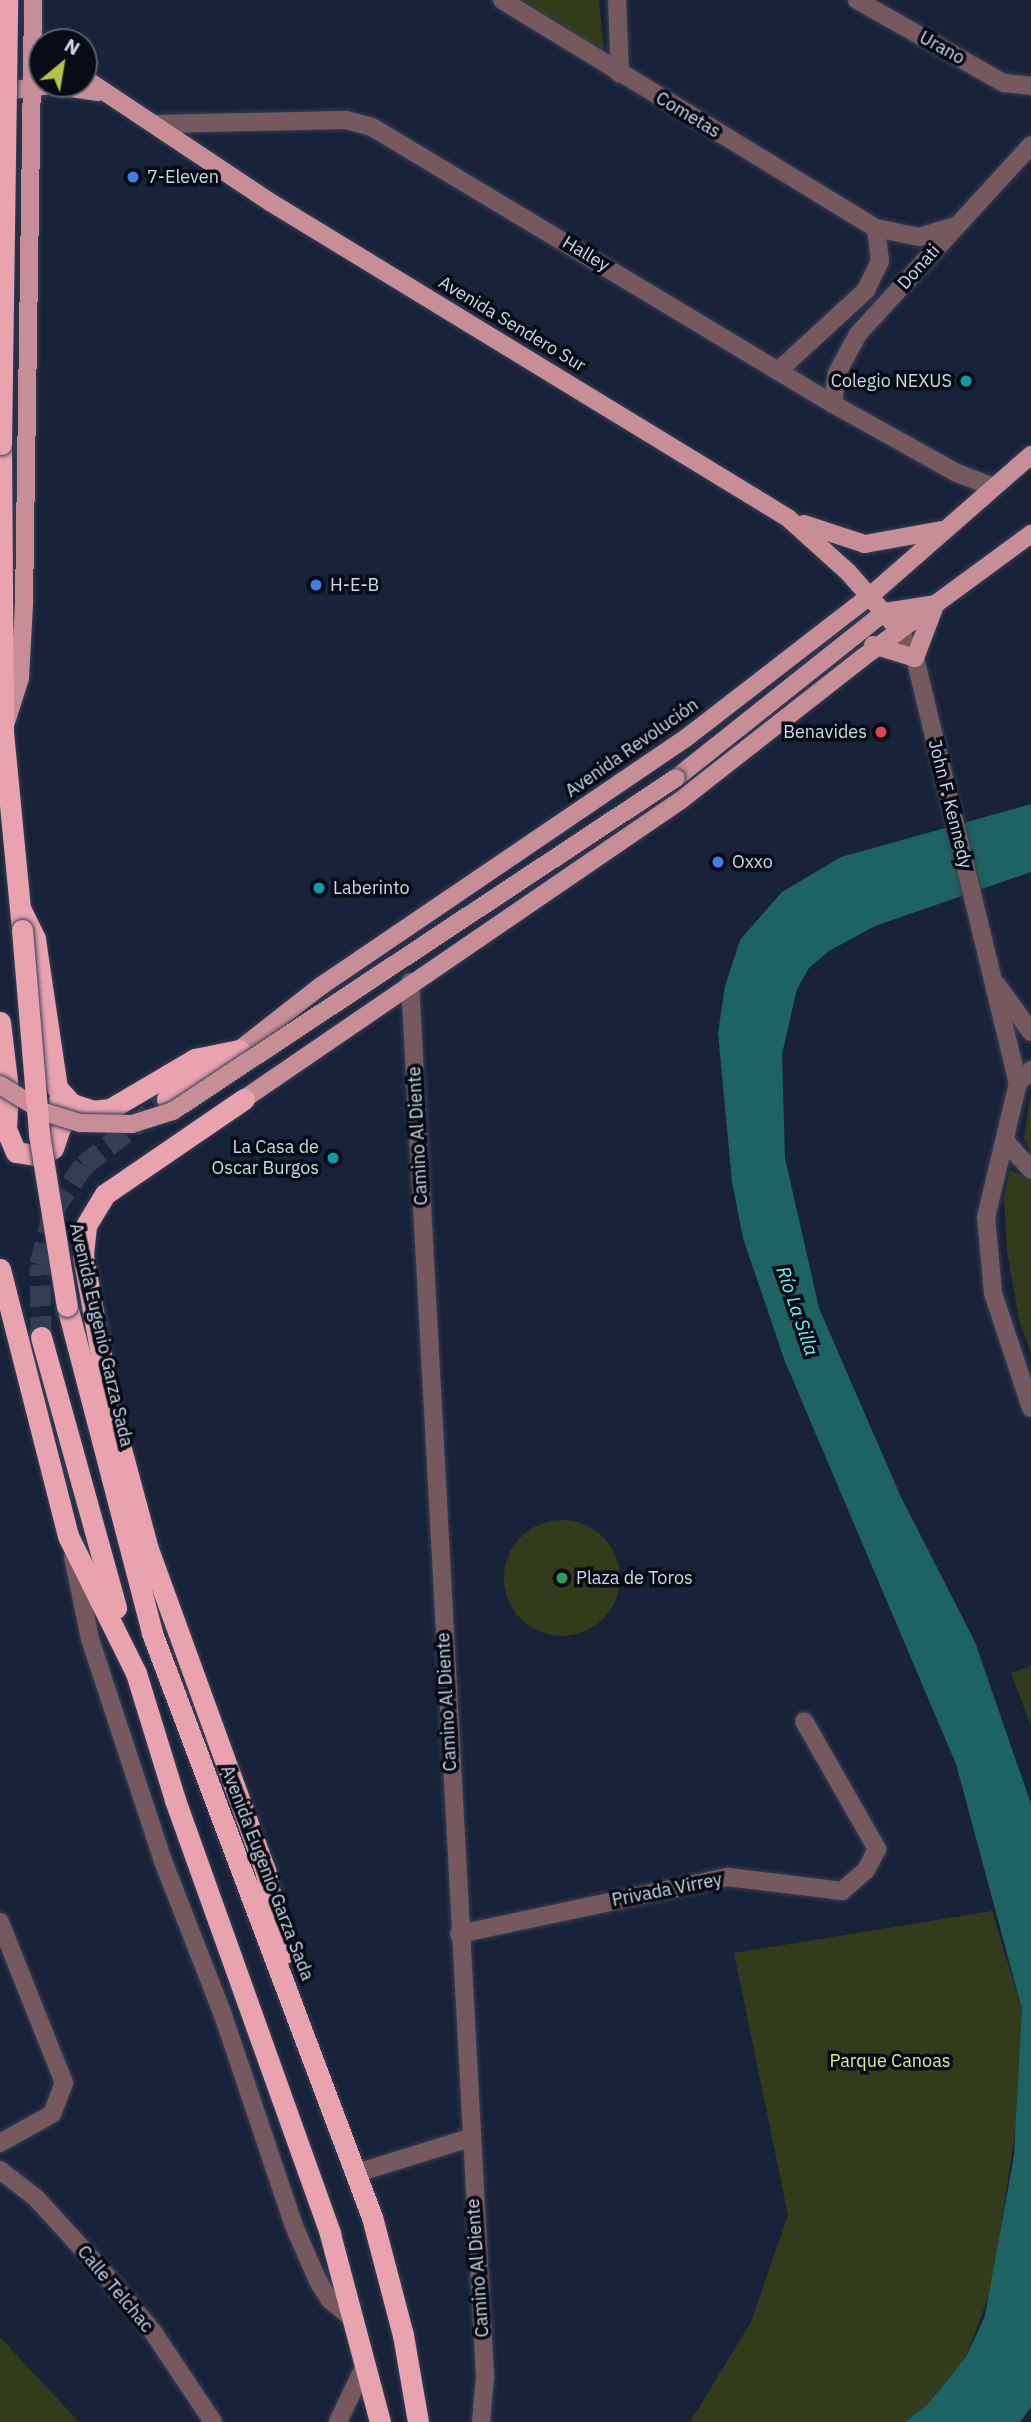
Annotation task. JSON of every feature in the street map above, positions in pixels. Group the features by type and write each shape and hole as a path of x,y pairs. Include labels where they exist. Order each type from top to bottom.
{"highway":[{"name":"Avenida Eugenio Garza Sada","path":"7,0 1,444 3,732 22,921 38,1133 67,1306 152,1633 357,2173 403,2335 418,2422"},
{"path":"0,1022 8,1089 6,1129 16,1152 36,1155 52,1148 61,1119 35,939 22,921"},
{"path":"57,1088 82,1109 110,1109 195,1059 239,1050"},
{"path":"167,1098 239,1050"},
{"path":"244,1099 105,1194 86,1226 83,1255 112,1415 148,1549 265,1870 278,1918 283,1977"},
{"path":"0,1269 68,1536 136,1673"},
{"path":"41,1337 136,1673 175,1800 330,2234 380,2422"}],"main road":[{"path":"33,0 36,28"},
{"path":"0,57 28,45"},
{"name":"Avenida Sendero Sur","path":"98,86 270,202 788,517 870,596 899,630"},
{"name":"Avenida Sendero Sur","path":"0,92 28,87"},
{"name":"Avenida Sendero Sur","path":"98,93 121,100"},
{"path":"3,732 20,678 31,98"},
{"path":"0,110 30,118"},
{"path":"0,215 22,201 27,190"},
{"path":"0,253 28,273"},
{"name":"Avenida Revolución","path":"239,1050 321,986 686,738 870,596 991,486 1031,455"},
{"path":"788,517 856,544 942,530"},
{"path":"244,1099 298,1065 348,1025 410,982 681,800 879,645 1031,534"},
{"path":"0,1085 44,1111 80,1123 132,1124 173,1111 676,778 839,652 885,612 936,604"},
{"path":"839,652 879,645 915,657 936,604"},
{"path":"321,986 318,1001 324,1015 348,1025"},
{"path":"277,1022 292,1042 298,1065"}],"street":[{"name":"Cometas","path":"502,0 876,228 919,237 956,226"},
{"path":"617,0 620,74"},
{"name":"Urano","path":"857,0 1004,83 1031,86"},
{"name":"Halley","path":"155,124 346,120 372,127 833,404 957,472 991,486"},
{"name":"Donati","path":"833,404 838,373 858,334 1031,145"},
{"path":"778,371 866,290 880,261 876,228"},
{"name":"John F. Kennedy","path":"899,630 915,657 1018,1083"},
{"name":"Camino Al Diente","path":"410,982 459,1934 485,2377 481,2422"},
{"name":"John F. Kennedy","path":"994,982 1031,1032"},
{"path":"1031,1070 1018,1083 1007,1143 990,1185 987,1246 993,1293 1031,1408"},
{"path":"1007,1143 1031,1170"},
{"path":"68,1536 90,1639 110,1701 294,2226 318,2281 330,2300 355,2320"},
{"name":"Privada Virrey","path":"459,1934 728,1877 842,1891 866,1870 877,1849 804,1721"},
{"path":"0,1922 64,2082 52,2115 0,2143"},
{"path":"357,2173 470,2138"},
{"name":"Calle Telchac","path":"0,2170 36,2198 98,2266 153,2332 213,2422"},
{"path":"338,2422 366,2363"}],"green space":[{"path":"521,0 599,0 604,52"},
{"path":"1031,1093 1031,1152 1024,1139"},
{"path":"1010,1170 1031,1180 1031,1354 1019,1320 1007,1251 1004,1196"},
{"name":"Plaza de Toros","path":"562,1520 584,1525 603,1537 615,1556 620,1578 615,1600 603,1619 584,1631 562,1636 540,1631 521,1619 509,1600 504,1578 509,1556 521,1537 540,1525"},
{"path":"1031,1666 1031,1726 1011,1673"},
{"name":"Parque Canoas","path":"992,1911 1022,2009 1019,2106 992,2287 966,2357 929,2403 905,2422 690,2422 751,2322 788,2215 734,1953"},
{"path":"0,2337 79,2422 0,2422"}],"water":[{"name":"Río La Silla","path":"1031,804 1031,872 875,926 829,951 809,968 797,989 782,1054 785,1158 819,1308 900,1495 975,1642 1031,1804 1031,2407 1020,2422 905,2422 929,2403 966,2357 985,2316 1014,2155 1022,2009 956,1764 784,1359 743,1238 732,1182 718,1033 725,986 740,940 782,892 841,857"}],"tunnel":[{"path":"41,1337 40,1264 54,1208 84,1165 167,1099"}],"place":[{"name":"7-Eleven","path":"133,177"},
{"name":"Colegio NEXUS","path":"966,381"},
{"name":"H-E-B","path":"316,585"},
{"name":"Benavides","path":"881,732"},
{"name":"Oxxo","path":"718,862"},
{"name":"Laberinto","path":"319,888"},
{"name":"La Casa de Oscar Burgos","path":"333,1158"},
{"name":"Plaza de Toros","path":"562,1578"}]}
